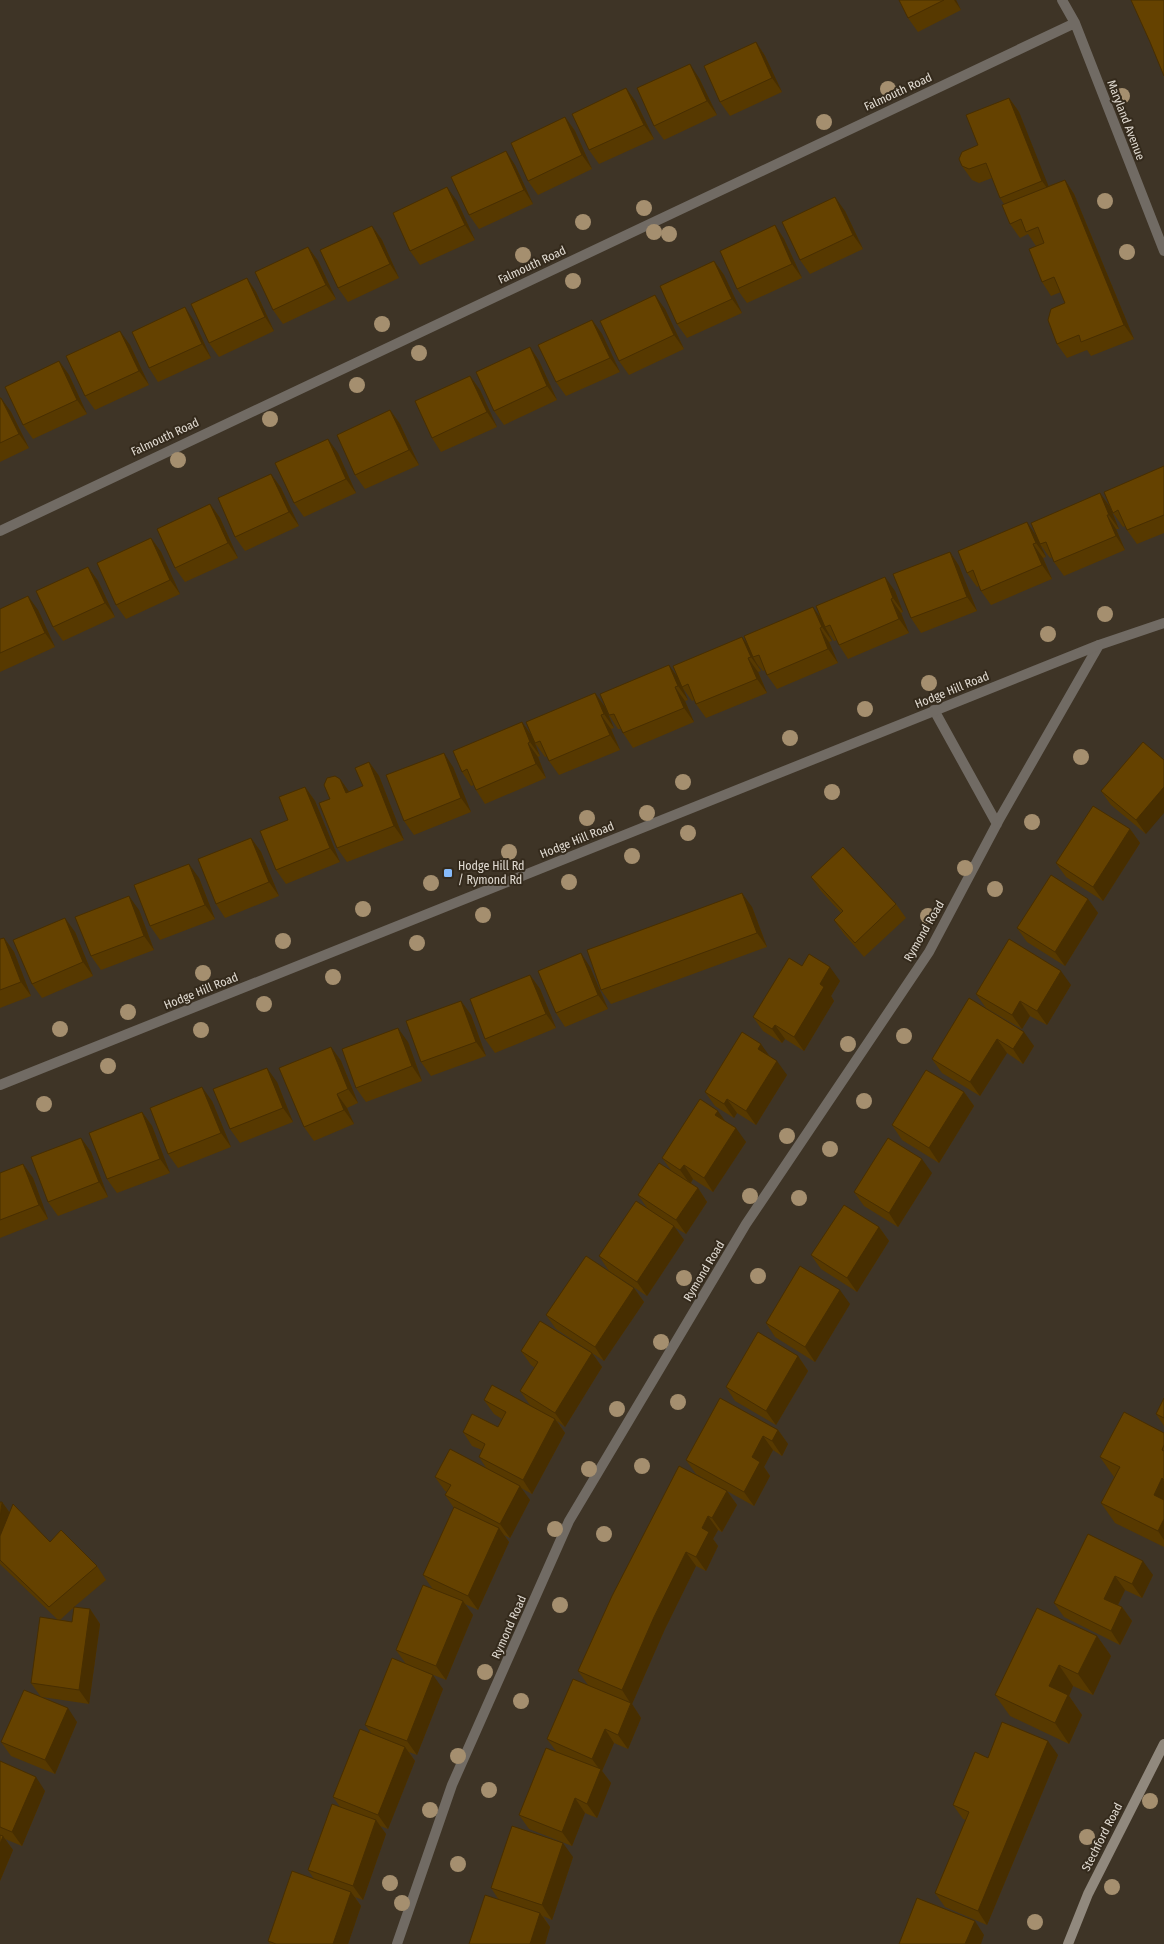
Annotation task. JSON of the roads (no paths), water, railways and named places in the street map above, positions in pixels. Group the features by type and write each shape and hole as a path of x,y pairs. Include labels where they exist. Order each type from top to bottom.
{"main road":[{"name":"Stechford Road","path":"1068,1944 1088,1894 1164,1744"}],"street":[{"name":"Maryland Avenue","path":"1062,0 1075,23 1164,251"},
{"name":"Falmouth Road","path":"0,530 1075,23"},
{"name":"Hodge Hill Road","path":"0,1085 934,710 1099,645 1164,623"},
{"name":"Rymond Road","path":"397,1944 452,1785 569,1521 746,1224 929,952 997,824 1099,645"},
{"path":"934,710 997,824"}],"place":[{"name":"Hodge Hill Rd / Rymond Rd","path":"448,873"}]}
